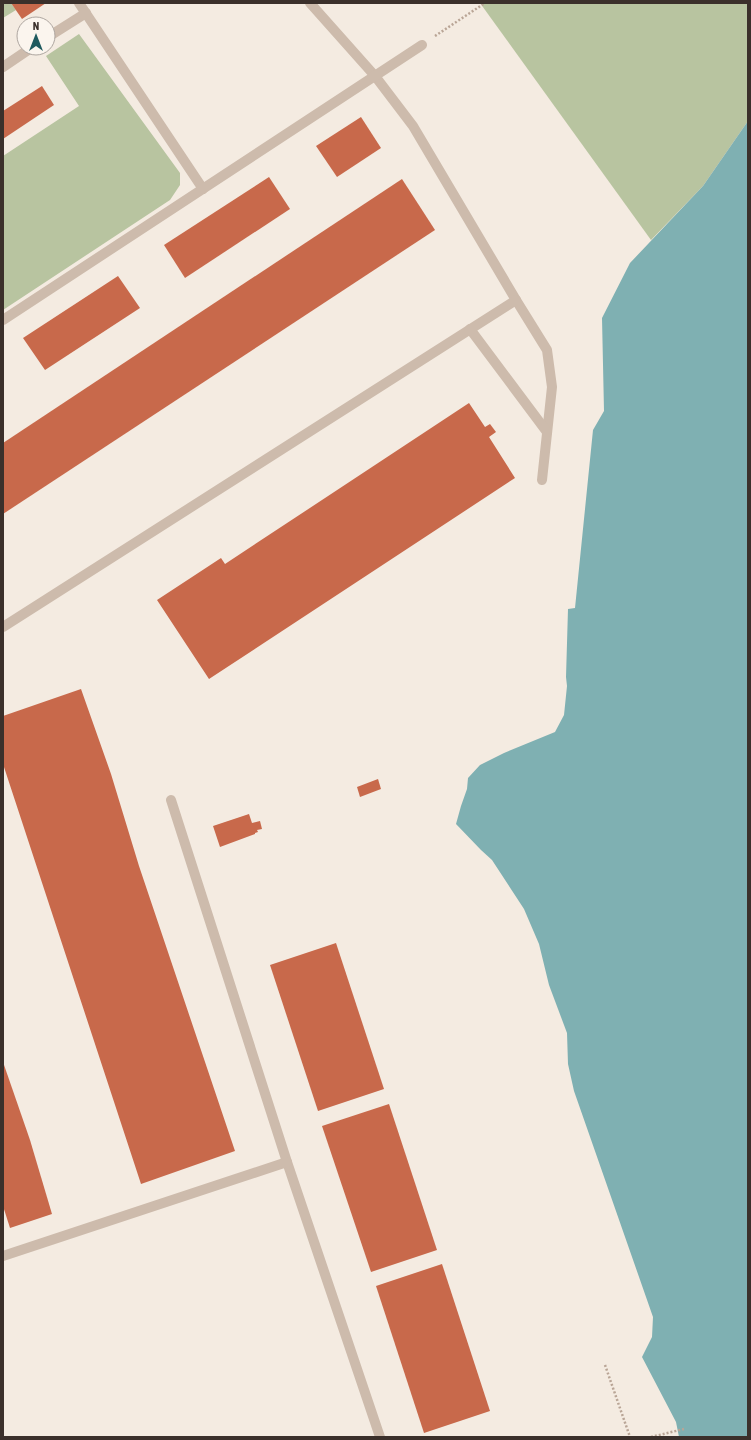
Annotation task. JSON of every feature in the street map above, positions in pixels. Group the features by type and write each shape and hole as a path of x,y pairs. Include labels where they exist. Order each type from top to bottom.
{"lane":[{"path":"79,3 203,189"},
{"path":"310,3 374,76 413,126 547,350 552,387 542,480"},
{"path":"56,32 86,14"},
{"path":"3,320 422,45"},
{"path":"3,67 19,56"},
{"path":"3,627 516,300"},
{"path":"470,329 546,432"},
{"path":"171,800 287,1162 380,1437"},
{"path":"3,1256 287,1162"}],"path":[{"path":"422,45 485,3"},
{"path":"605,1365 630,1437"},
{"path":"651,1437 684,1429"}],"green space":[{"path":"3,3 11,3 16,10 3,18"},
{"path":"480,3 748,3 748,121 703,186 651,240"},
{"path":"79,34 180,173 180,185 170,200 3,310 3,156 79,106 46,56 56,56 56,49"}],"water":[{"path":"748,121 748,1437 679,1437 676,1422 642,1357 652,1337 653,1317 574,1091 568,1064 567,1033 549,985 539,944 524,909 492,860 456,824 467,789 468,778 480,765 504,753 555,732 564,715 567,686 568,609 575,608 593,430 604,411 602,318 630,263 703,186"}],"building":[{"path":"11,3 46,3 26,16 20,16"},
{"path":"42,86 54,105 3,139 3,111"},
{"path":"361,117 381,148 337,177 316,146"},
{"path":"269,177 290,209 185,278 164,245"},
{"path":"402,179 435,230 3,514 3,443"},
{"path":"118,276 140,308 45,370 23,338"},
{"path":"469,403 485,427 490,424 496,432 489,437 515,478 209,679 157,600 221,558 225,564"},
{"path":"81,689 111,774 139,866 235,1151 141,1184 3,764 3,716"},
{"path":"378,779 381,789 360,797 357,787"},
{"path":"249,814 252,823 260,821 262,829 257,830 258,832 255,834 220,847 213,826"},
{"path":"336,943 384,1089 318,1111 270,965"},
{"path":"3,1062 30,1140 52,1214 10,1228 3,1206"},
{"path":"389,1104 437,1250 371,1272 322,1126"},
{"path":"442,1264 490,1411 424,1433 376,1286"}]}
